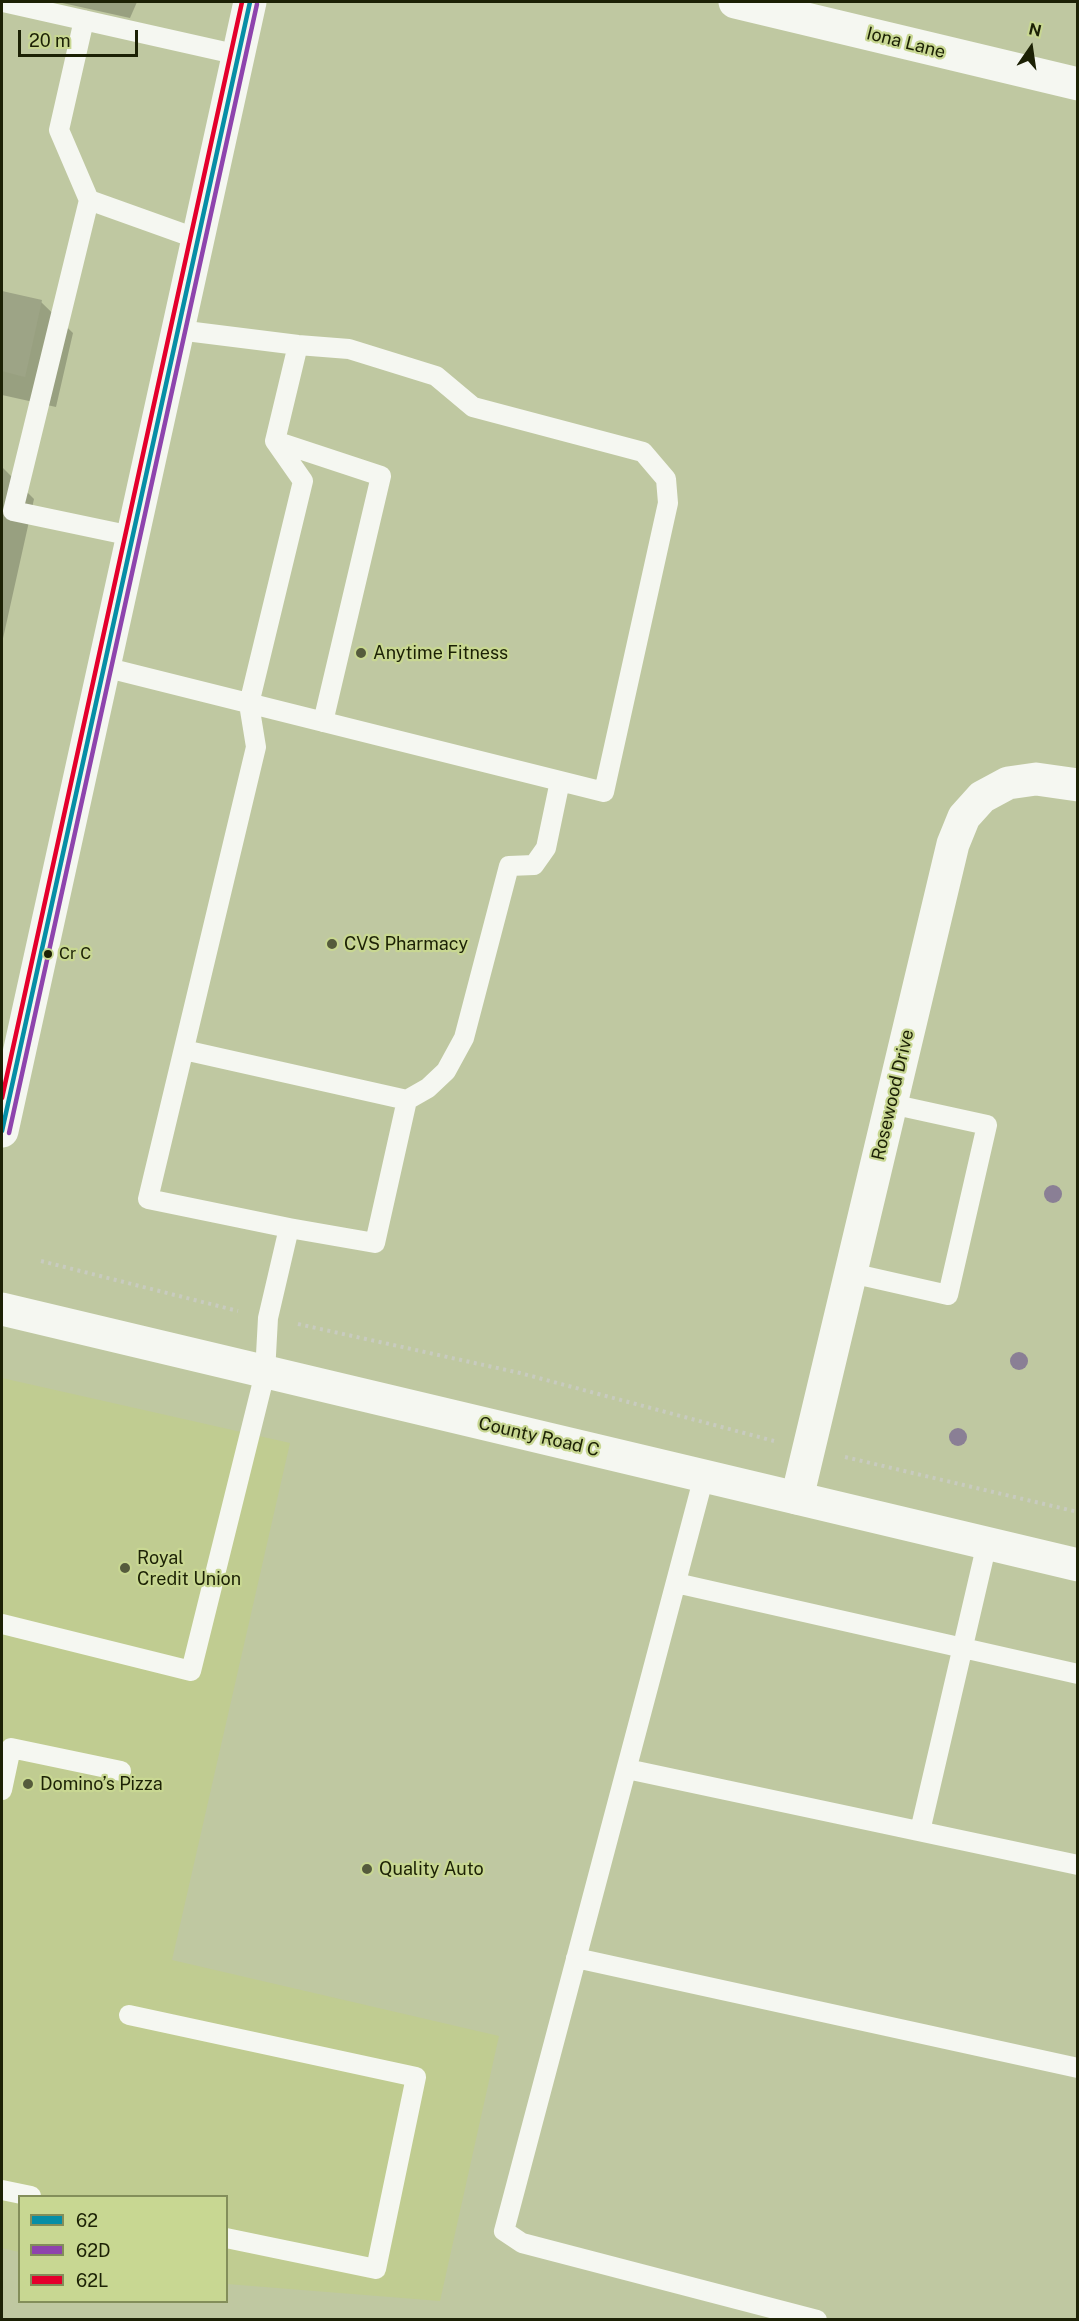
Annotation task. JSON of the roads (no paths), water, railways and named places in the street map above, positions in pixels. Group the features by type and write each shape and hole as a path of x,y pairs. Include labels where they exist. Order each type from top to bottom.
{"main road":[{"path":"2,1131 250,2"},
{"name":"Iona Lane","path":"735,2 1077,84"},
{"name":"Rosewood Drive","path":"797,1498 953,844 964,817 982,797 1008,783 1036,780 1077,785"},
{"name":"County Road C","path":"2,1309 1077,1564"}],"lane":[{"path":"3,2 238,55"},
{"path":"84,20 59,130 88,200 13,511 132,536"},
{"path":"88,200 198,239"},
{"path":"104,667 604,792 668,502 666,479 643,452 473,407 436,376 349,349 178,330"},
{"path":"298,345 275,441 303,481 249,704 256,747 148,1199 375,1244 407,1100"},
{"path":"275,441 381,476 322,722"},
{"path":"184,1050 407,1100 428,1088 446,1071 464,1038 509,866 534,865 546,848 561,781"},
{"path":"851,1273 948,1295 987,1125 891,1104"},
{"path":"2,1624 191,1671 265,1373 268,1318 289,1228"},
{"path":"704,1476 504,2231 522,2243 817,2319"},
{"path":"920,1831 987,1543"},
{"path":"676,1583 1077,1674"},
{"path":"2,1790 11,1748 121,1771"},
{"path":"627,1769 1077,1865"},
{"path":"576,1958 1077,2068"},
{"path":"129,2014 416,2077 376,2269 228,2238"},
{"path":"2,2190 26,2195"}],"place":[{"name":"Anytime Fitness","path":"361,653"},
{"name":"CVS Pharmacy","path":"332,944"},
{"name":"Cr C","path":"48,954"},
{"name":"Royal Credit Union","path":"125,1568"},
{"name":"Domino’s Pizza","path":"28,1784"},
{"name":"Quality Auto","path":"367,1869"}]}
